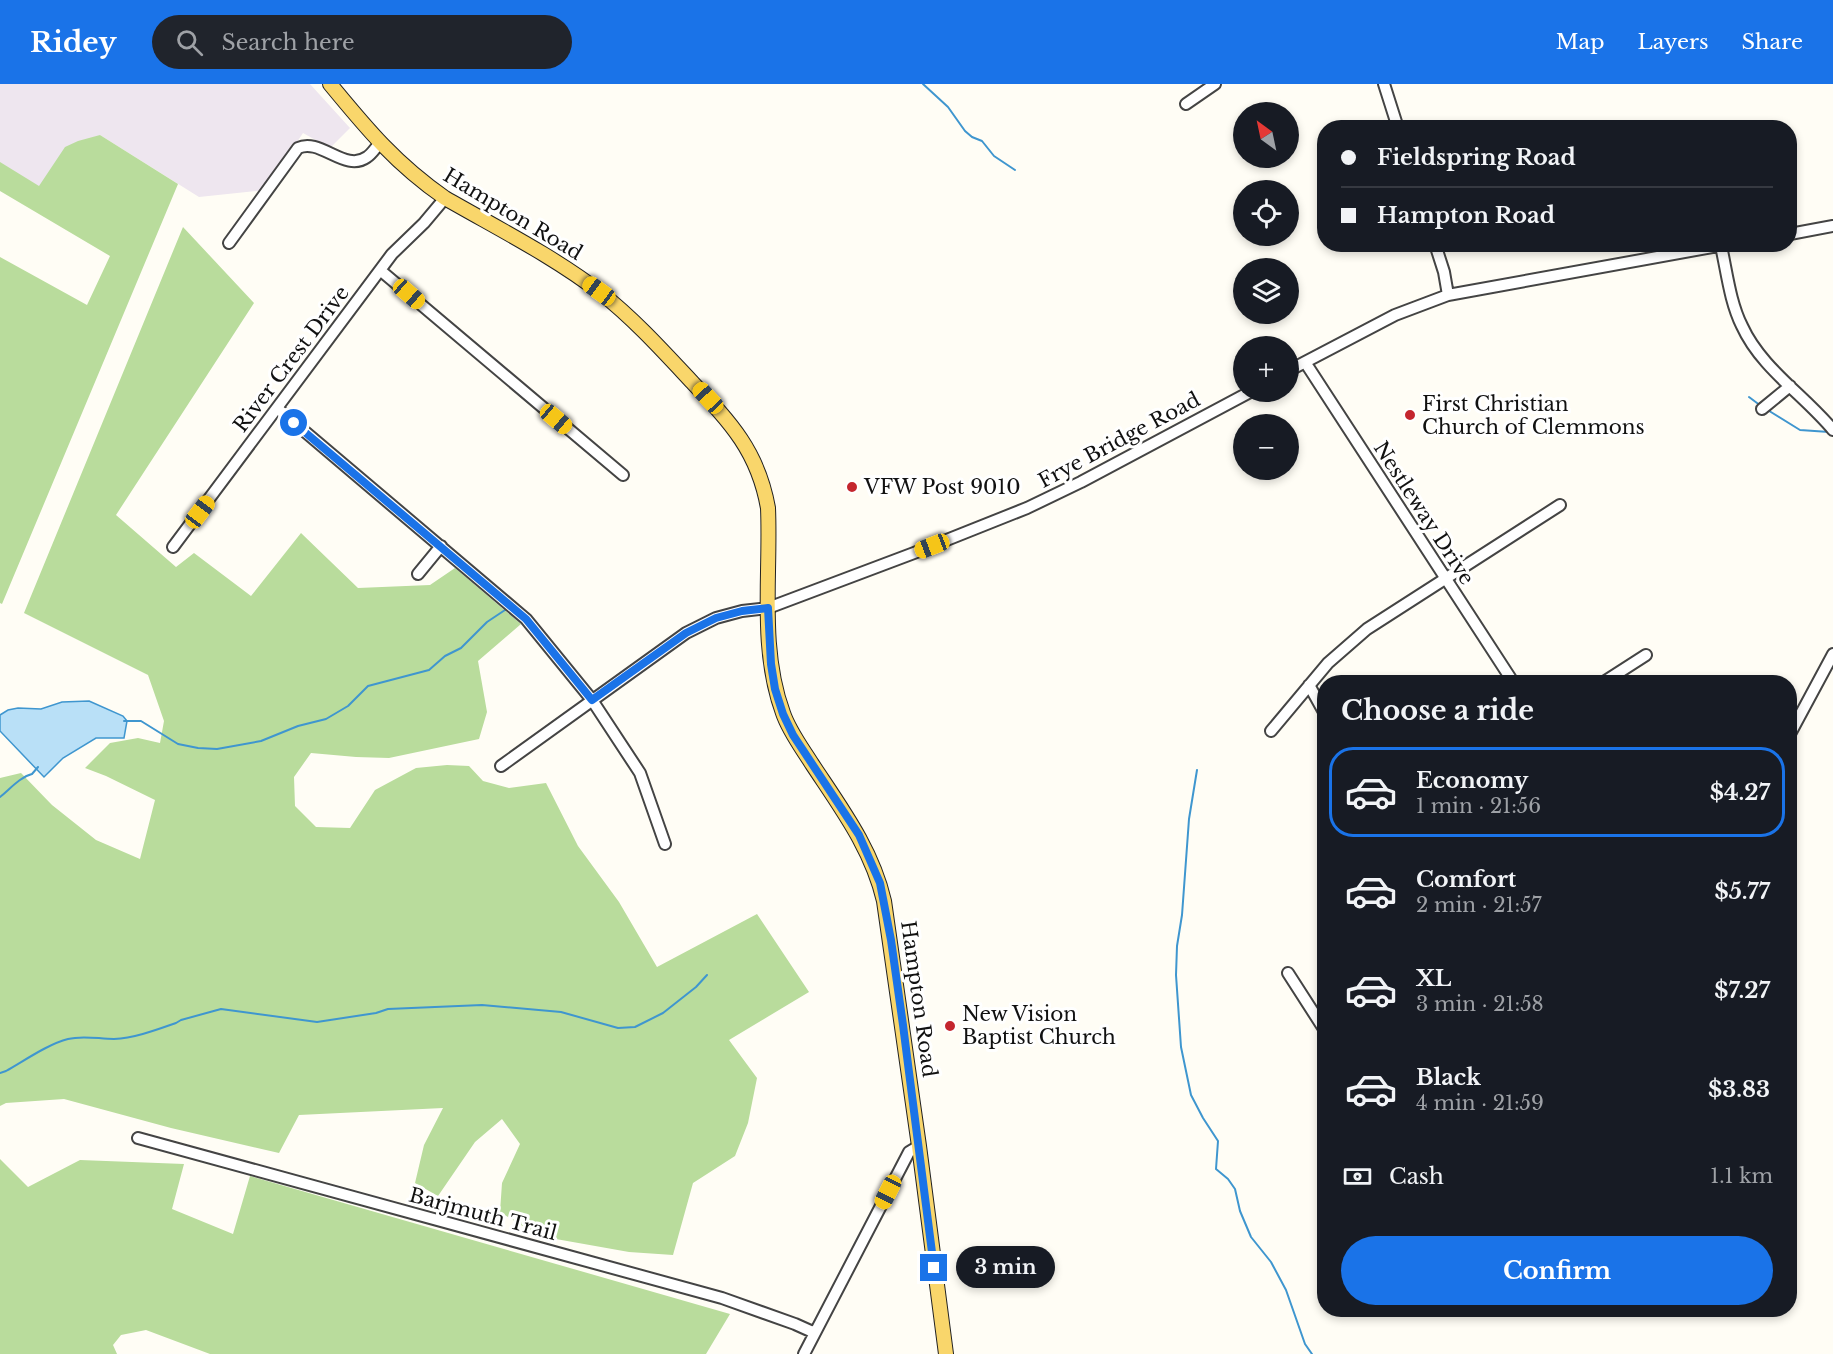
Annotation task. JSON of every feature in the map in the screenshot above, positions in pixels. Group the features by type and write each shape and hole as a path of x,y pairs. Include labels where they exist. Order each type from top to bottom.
{"main road":[{"name":"Hampton Road","path":"330,84 380,143 412,174 445,198 573,273 610,300 647,334 732,427 754,459 765,490 768,508 768,608 771,664 775,689 793,735 859,835 880,883 891,940 920,1146 946,1354"}],"street":[{"path":"1186,104 1215,84"},
{"path":"1384,84 1395,120"},
{"path":"229,243 298,148 310,146 338,158 354,160 367,158 380,143"},
{"name":"River Crest Drive","path":"173,547 380,270 401,244 424,223 445,198"},
{"path":"1797,233 1833,225"},
{"path":"1438,252 1448,295"},
{"path":"1299,365 1395,315 1448,295 1686,252"},
{"path":"1726,252 1733,302 1742,328 1758,352 1833,430"},
{"path":"380,270 623,475"},
{"name":"Nestleway Drive","path":"1305,362 1508,675"},
{"path":"1762,409 1790,386"},
{"name":"Frye Bridge Road","path":"501,766 686,633 716,618 742,611 768,608 914,553 1049,498 1233,401"},
{"path":"277,408 526,619 592,700 640,773 665,844"},
{"path":"1318,675 1367,629 1560,505"},
{"path":"418,574 441,546"},
{"path":"1797,721 1833,654"},
{"path":"1615,675 1646,655"},
{"path":"1270,731 1317,676"},
{"path":"1309,685 1317,699"},
{"path":"1288,973 1317,1018"},
{"name":"Barjmuth Trail","path":"138,1138 722,1298 815,1333"},
{"path":"804,1354 909,1152 920,1146"}],"shaded area":[{"path":"0,84 310,84 350,128 330,148 303,133 265,190 199,197 100,135 34,194 0,173"}],"green space":[{"path":"100,135 178,184 2,604 0,603 0,257 87,305 110,256 0,191 0,162 39,186 65,147"},
{"path":"183,227 254,303 116,515 176,567 194,553 251,596 301,533 358,588 430,585 455,568 521,624 478,661 487,712 479,739 389,758 311,753 294,777 295,806 316,827 350,828 375,790 416,768 447,765 469,766 483,781 509,788 546,783 578,846 619,902 657,967 757,914 809,992 729,1040 757,1078 748,1123 735,1156 693,1183 673,1255 629,1252 539,1236 500,1212 502,1183 520,1144 502,1119 475,1142 438,1196 415,1183 424,1145 443,1108 299,1115 279,1153 171,1128 64,1099 6,1103 0,1106 0,778 21,773 52,805 96,840 140,859 155,800 85,768 110,743 138,738 160,743 164,721 148,675 24,613"},
{"path":"0,1159 28,1187 80,1160 184,1164 172,1209 233,1234 250,1176 730,1314 706,1354 210,1354 146,1330 121,1335 113,1345 117,1354 0,1354"}],"water":[{"path":"89,701 123,716 127,721 124,738 96,738 63,758 44,777 0,731 0,715 8,710 41,709 62,702"}],"waterway":[{"path":"923,84 948,107 965,131 982,141 994,156 1015,170"},
{"path":"1749,397 1761,406"},
{"path":"1766,409 1800,430 1829,432"},
{"path":"124,721 141,721 178,744 198,748 217,749 261,741 298,726 326,719 348,706 368,686 429,670 445,656 461,648 487,622 508,608"},
{"path":"0,797 38,767"},
{"path":"1197,770 1189,819 1182,915 1177,946 1176,975 1181,1047 1191,1095 1218,1141 1216,1169 1228,1179 1235,1189 1240,1211 1251,1237 1271,1262 1286,1290 1305,1344 1312,1354"},
{"path":"0,1073 60,1041 85,1037 114,1039 130,1037 221,1009 317,1022 388,1009 482,1005 561,1012 618,1028 635,1027 663,1013 696,987 707,975"}],"place":[{"name":"First Christian Church of Clemmons","path":"1410,415"},
{"name":"VFW Post 9010","path":"852,487"},
{"name":"New Vision Baptist Church","path":"950,1026"}],"route":[{"path":"294,423 526,619 592,700 686,633 716,618 742,611 768,608 771,664 775,689 783,714 793,735 859,835 880,883 891,940 920,1146 934,1268"}]}
